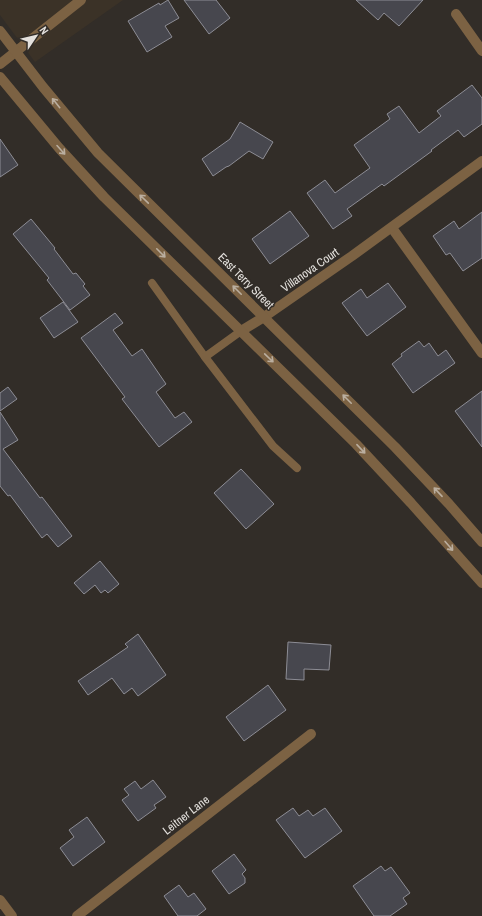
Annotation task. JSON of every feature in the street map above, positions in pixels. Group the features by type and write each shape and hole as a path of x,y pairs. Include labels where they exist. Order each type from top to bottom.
{"street":[{"path":"0,64 81,0"},
{"path":"456,14 482,51"},
{"name":"East Terry Street","path":"0,31 15,52 98,153 395,447 449,504 482,542"},
{"path":"0,77 59,148 104,197 356,444 482,583"},
{"name":"Villanova Court","path":"241,331 264,317 392,228 482,161"},
{"path":"392,228 482,353"},
{"name":"Leitner Lane","path":"77,916 311,734"},
{"path":"0,900 12,916"}],"lane":[{"path":"152,283 205,357 273,446 297,468"},
{"path":"205,357 241,331"}],"shaded area":[{"path":"0,0 123,0 35,62 0,15"}],"building":[{"path":"168,0 179,18 165,26 172,37 147,52 128,21 159,3 160,5"},
{"path":"184,0 216,0 230,18 209,34"},
{"path":"356,0 423,0 399,26 384,13 378,20"},
{"path":"472,85 482,98 482,124 464,137 458,130 384,186 382,184 347,209 352,216 333,229 307,193 325,180 335,193 370,168 354,145 390,119 387,114 399,106 419,133 441,116 437,111"},
{"path":"240,122 273,142 263,159 249,151 213,176 202,159 230,139"},
{"path":"0,139 18,165 0,177"},
{"path":"290,211 309,236 270,264 252,239"},
{"path":"482,212 482,258 463,271 450,253 446,255 433,236 454,221 459,229"},
{"path":"31,219 55,248 54,249 73,274 76,273 85,284 83,286 90,295 70,310 47,280 49,278 13,234"},
{"path":"388,283 406,307 367,336 342,303 361,289 367,298"},
{"path":"63,302 78,322 54,338 40,318"},
{"path":"115,313 123,323 113,330 132,356 142,349 166,384 156,392 175,418 184,412 192,422 159,447 122,399 125,397 81,338"},
{"path":"419,341 424,347 429,343 438,356 446,350 455,363 413,393 392,364 402,356 401,354"},
{"path":"8,387 17,399 0,411 0,393"},
{"path":"482,391 482,447 455,411"},
{"path":"0,412 18,440 3,449 40,498 42,497 72,536 58,547 47,534 42,538 10,495 8,496 0,486"},
{"path":"241,469 274,504 246,529 214,493"},
{"path":"100,561 119,584 108,593 105,590 101,593 95,585 84,594 74,583"},
{"path":"138,634 166,675 138,696 132,688 124,694 112,678 88,695 78,681 128,647 125,644"},
{"path":"288,642 331,645 329,670 304,669 304,680 286,679"},
{"path":"268,685 286,710 244,741 226,717"},
{"path":"153,780 166,797 154,805 156,808 138,821 122,800 129,795 124,789 135,781 141,789"},
{"path":"293,808 299,816 308,810 313,816 325,808 342,831 305,858 276,820"},
{"path":"87,817 105,842 73,866 60,848 74,837 69,830"},
{"path":"234,854 246,870 242,874 245,878 245,883 229,894 212,871"},
{"path":"381,866 385,871 391,867 410,893 403,898 407,904 390,916 374,916 353,886"},
{"path":"179,885 188,897 194,893 206,909 197,916 178,916 164,896"}]}
